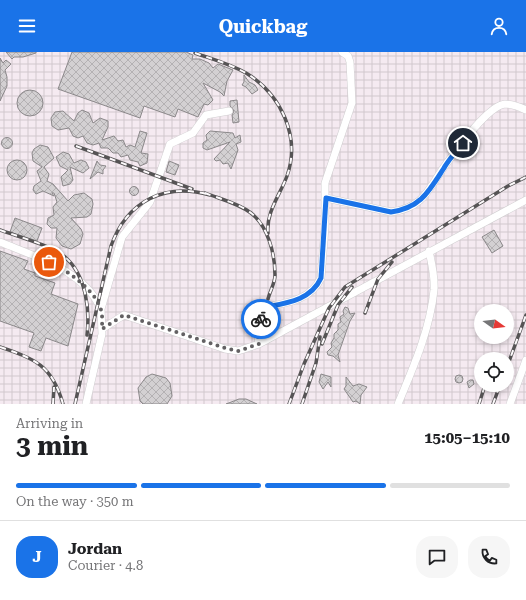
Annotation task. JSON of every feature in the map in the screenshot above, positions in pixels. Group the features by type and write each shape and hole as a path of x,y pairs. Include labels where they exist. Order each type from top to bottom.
{"street":[{"path":"259,344 257,329 266,307 296,302 318,286 324,249 326,176 352,103 350,62 348,56 342,52"},
{"path":"326,198 391,212 399,211 414,205 433,187 444,168 482,119 494,109 506,104 526,110"},
{"path":"86,404 102,329 101,309 122,237 150,202 170,144 193,133 206,115 229,110"},
{"path":"102,329 124,315 238,351 259,344 526,200"},
{"path":"0,242 61,267 82,284 98,302 101,309"},
{"path":"398,404 420,347 430,312 434,290 434,272 429,251"},
{"path":"510,404 526,360"}],"shaded area":[{"path":"0,52 526,52 526,404 0,404"}],"building":[{"path":"6,52 36,53 23,57 14,57 12,59"},
{"path":"72,52 186,52 193,55 192,59 200,59 209,63 213,68 218,64 233,70 227,81 224,96 220,92 203,83 213,100 208,105 204,104 198,117 178,109 175,117 144,106 140,118 58,89"},
{"path":"0,58 3,63 6,60 11,64 5,70 7,86 0,101"},
{"path":"244,75 249,82 255,85 258,90 252,94 242,85 244,82"},
{"path":"30,90 39,94 43,103 39,112 30,116 21,112 17,103 21,94"},
{"path":"237,100 239,122 233,123 232,115 234,111 230,106 230,101"},
{"path":"82,110 89,113 93,123 100,118 108,121 108,127 102,140 114,136 118,141 123,140 126,147 130,145 135,147 140,131 147,133 141,153 148,154 147,163 140,166 138,162 130,160 128,155 121,157 118,153 113,153 108,148 101,148 99,143 93,145 87,143 83,136 78,138 73,136 69,128 58,130 52,126 51,118 55,112 63,111 74,121 78,113"},
{"path":"210,131 233,133 235,138 240,135 241,142 236,144 238,150 231,169 228,163 223,164 220,160 216,161 214,159 230,142 207,150 203,148 203,143 207,140 206,135"},
{"path":"5,138 9,138 11,139 11,147 5,148 2,145 2,141"},
{"path":"40,145 48,147 54,158 44,167 49,174 47,181 53,184 68,201 74,195 84,193 92,199 93,204 91,214 87,217 71,218 81,229 83,234 80,244 71,249 62,246 56,238 57,228 51,228 47,224 48,218 54,215 53,207 57,202 54,193 52,193 54,196 43,191 36,194 33,190 34,186 41,181 37,171 42,167 33,161 32,153 34,149"},
{"path":"63,152 69,154 74,163 81,160 86,162 89,168 83,173 70,167 73,180 70,184 63,186 61,177 68,170 60,166 56,157"},
{"path":"17,160 24,163 27,170 24,177 17,180 10,177 7,170 10,163"},
{"path":"97,161 100,165 106,166 103,170 103,174 98,172 90,179"},
{"path":"169,161 179,165 175,175 166,172"},
{"path":"134,186 139,191 134,196 129,191"},
{"path":"15,218 42,228 37,241 10,232"},
{"path":"494,230 503,246 492,253 482,237"},
{"path":"0,251 28,261 24,269 35,273 35,276 55,283 51,294 78,304 68,346 46,338 41,351 29,347 34,333 0,321"},
{"path":"345,307 348,308 350,314 355,313 350,321 338,355 340,362 333,356 328,355 327,352 332,347 331,343 334,338 334,334 338,330 338,324 341,322 340,317 344,314 343,311"},
{"path":"152,374 166,378 170,383 172,396 167,404 143,404 140,401 138,388 146,377"},
{"path":"321,374 331,377 331,387 328,382 323,389 319,382"},
{"path":"459,375 462,376 462,382 459,383 456,382 455,379 456,376"},
{"path":"346,377 353,386 359,384 367,387 361,395 360,404 356,401 353,402 344,389 346,386"},
{"path":"473,380 474,384 469,388 467,382"},
{"path":"239,399 246,399 257,404 226,404"}],"railway":[{"path":"195,53 234,67 246,73 269,92 285,118 291,146 291,161 287,176 271,211 268,233"},
{"path":"76,146 192,189"},
{"path":"289,404 304,364 329,308 345,287 508,186 526,177"},
{"path":"75,404 111,246 118,230 127,217 137,207 150,199 163,194 178,191 210,195"},
{"path":"205,193 235,204 246,210 251,213 262,225 272,250 275,267 274,281 268,299"},
{"path":"0,230 51,249 65,257 72,264 78,273 85,293 88,314 87,335"},
{"path":"365,313 378,279 392,262"},
{"path":"322,344 338,305 352,287"},
{"path":"512,352 526,315"},
{"path":"302,404 316,363 320,337"},
{"path":"0,347 23,355 40,365 53,380 59,391 63,404"},
{"path":"53,404 54,387"},
{"path":"479,404 483,392"},
{"path":"493,404 497,392"}],"way so far":[{"path":"49,262 61,267 82,284 98,302 101,309 102,329 124,315 131,316 238,351 259,344 257,329 261,319"}],"route":[{"path":"261,319 266,307 296,302 318,286 321,278 324,249 326,198 391,212 399,211 414,205 426,196 444,168 463,143"}]}
